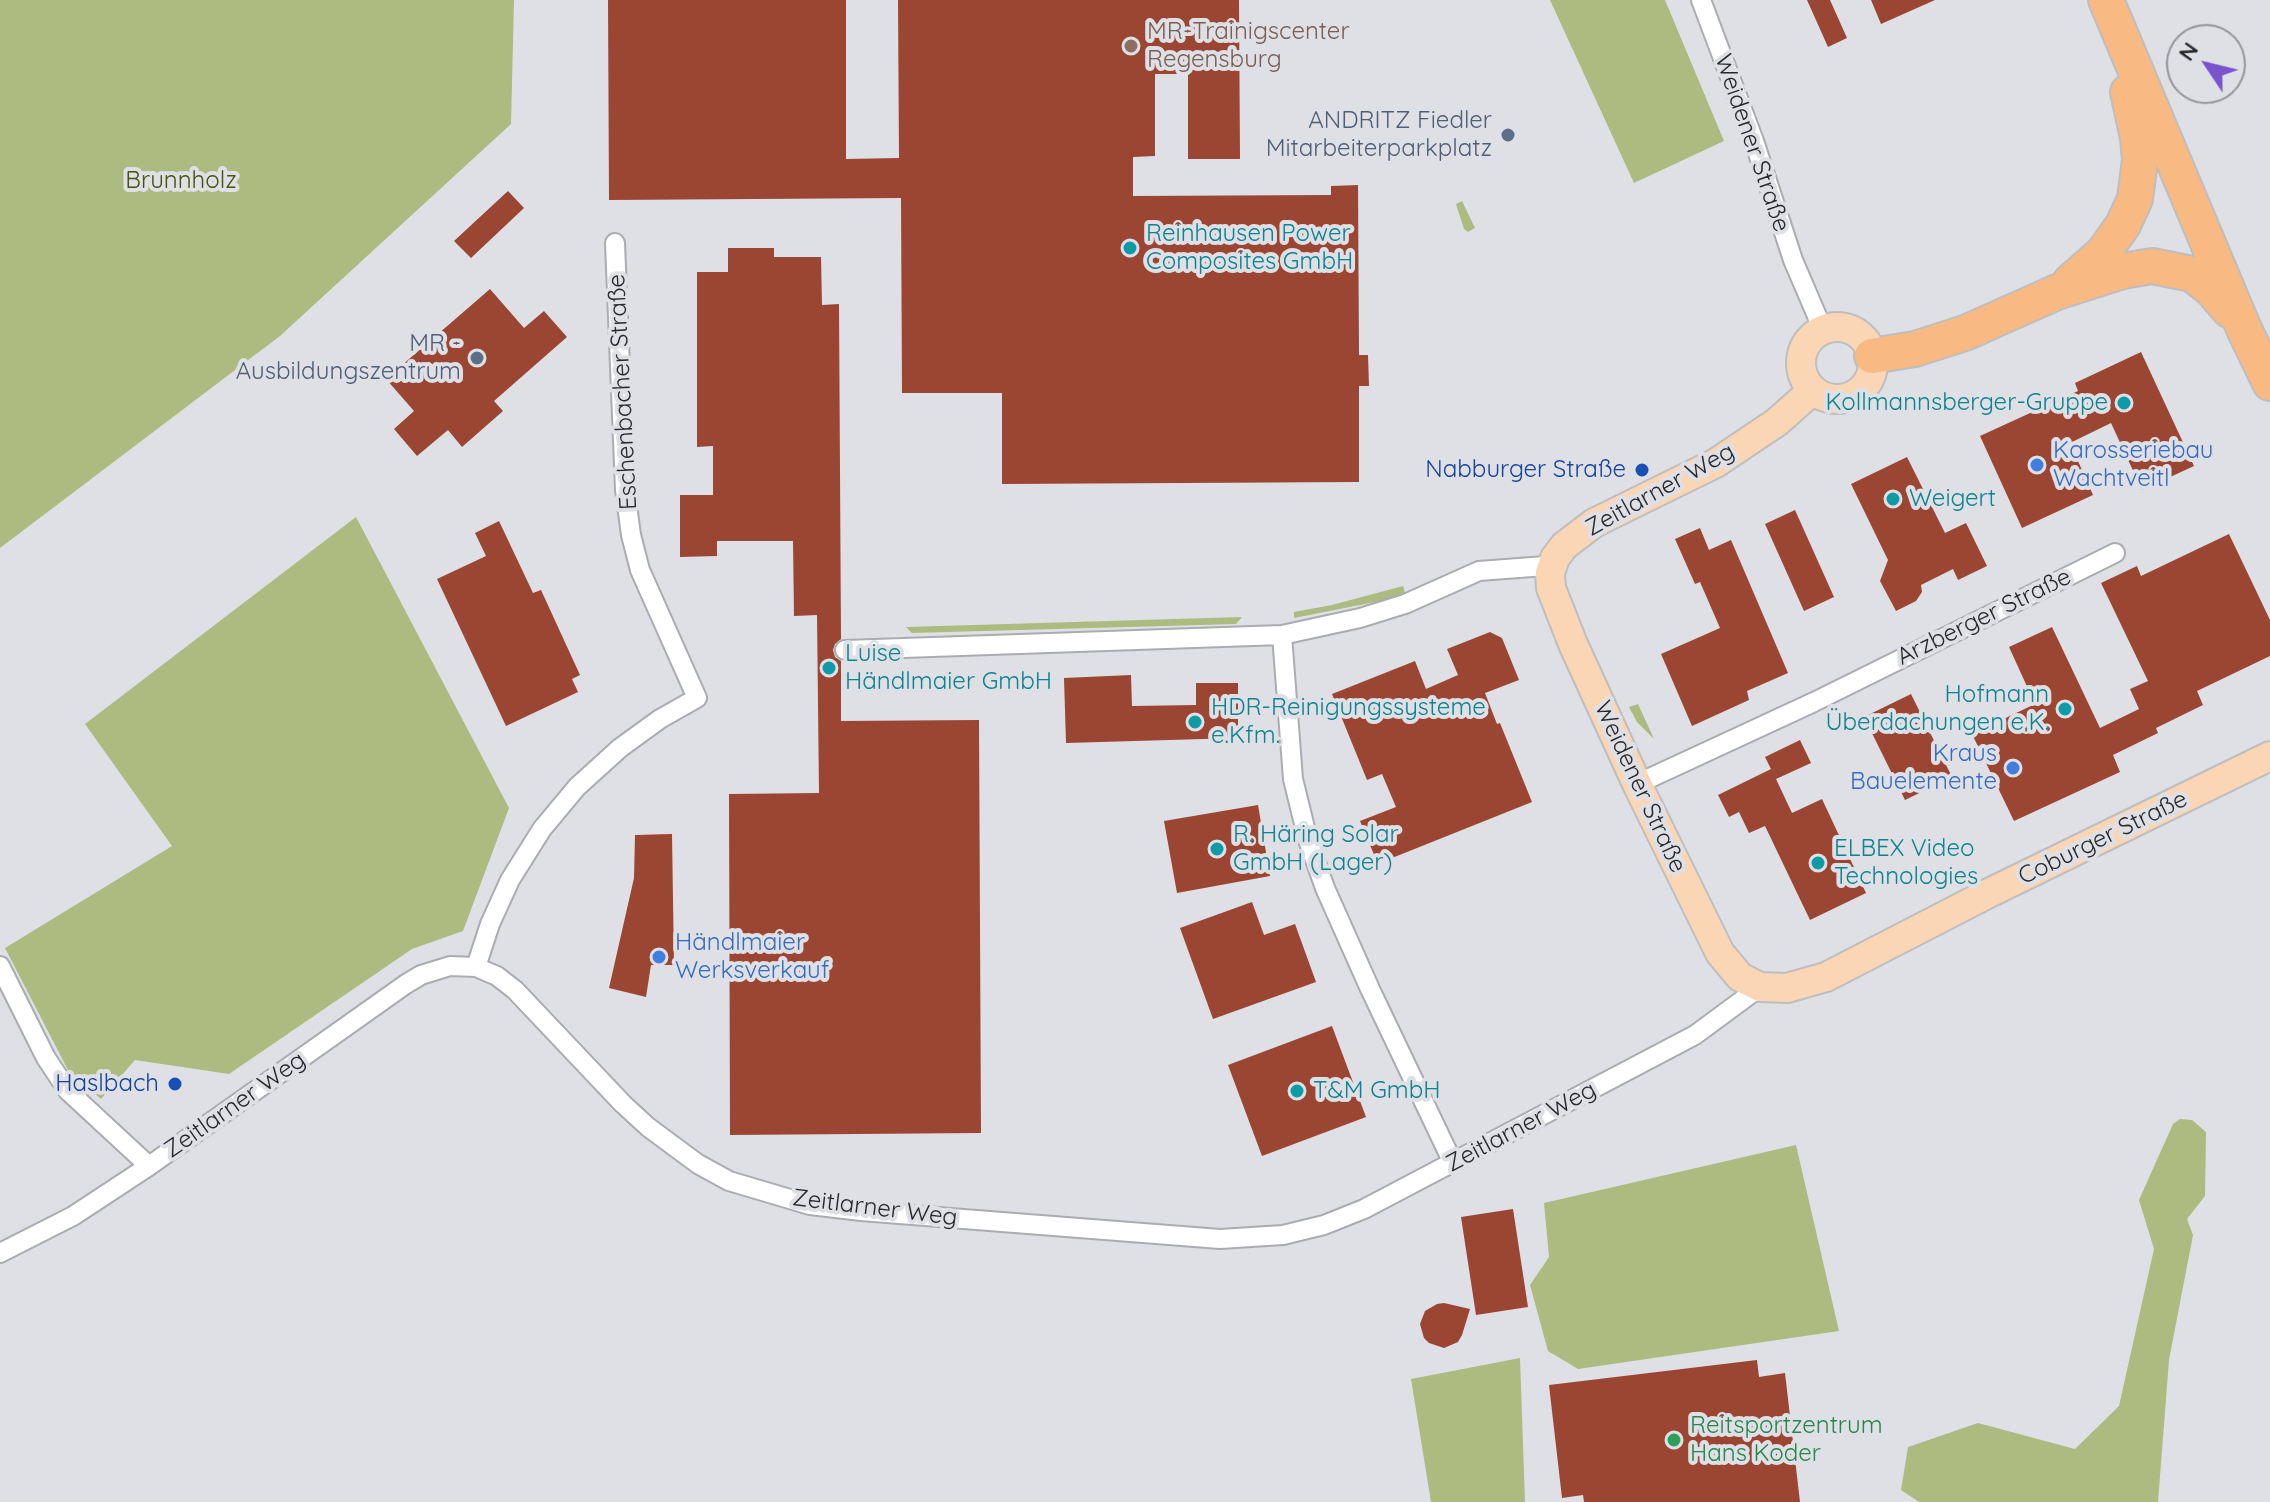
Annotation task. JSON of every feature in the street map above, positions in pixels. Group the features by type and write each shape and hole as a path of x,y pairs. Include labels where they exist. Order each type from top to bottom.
{"highway":[{"path":"2057,292 2103,253 2123,225 2135,199 2140,160 2138,138 2107,1"},
{"path":"2107,1 2244,329 2270,383"},
{"path":"1872,356 1915,349 1965,333 2057,292 2123,271 2152,266 2192,274 2211,289 2244,329"}],"main road":[{"path":"1834,327 1856,332 1864,339 1872,356 1868,380 1853,395 1832,399 1813,390 1806,382 1801,362 1807,343 1823,330 1834,327"},
{"name":"Zeitlarner Weg","path":"1551,568 1564,546 1594,523 1716,463 1777,422 1813,390"},
{"name":"Weidener Straße","path":"1551,568 1551,588 1573,644 1720,953 1740,977 1760,987"},
{"name":"Coburger Straße","path":"1760,987 1787,988 1826,977 1987,894 2270,756"}],"street":[{"name":"Weidener Straße","path":"1701,0 1754,141 1793,260 1823,330"},
{"name":"Eschenbacher Straße","path":"476,967 490,924 510,880 542,829 577,787 620,748 697,698 640,570 631,535 625,490 615,243"},
{"name":"Arzberger Straße","path":"1637,784 1814,702 2115,553"},
{"path":"845,650 1282,635 1360,618 1405,604 1479,571 1551,568"},
{"path":"1282,635 1293,779 1308,840 1350,946 1453,1163"},
{"path":"0,966 46,1058 68,1091 149,1166"},
{"name":"Zeitlarner Weg","path":"0,1253 73,1216 149,1166 406,984 421,975 450,966 476,967 497,976 515,990 623,1104 671,1145 729,1181 810,1205 1189,1237 1250,1239 1324,1225 1364,1209 1695,1035 1760,987"}],"green space":[{"name":"Brunnholz","path":"0,0 514,0 511,124 280,336 0,548"},
{"path":"1550,0 1665,0 1724,141 1634,183"},
{"path":"1462,201 1475,228 1468,232 1464,229 1456,204"},
{"path":"356,517 509,808 463,931 412,949 229,1074 135,1060 101,1099 68,1070 5,948 172,846 85,724"},
{"path":"1403,586 1405,593 1380,601 1294,618 1294,612"},
{"path":"1242,617 1236,624 912,633 906,627"},
{"path":"1638,704 1654,739 1637,722 1629,707"},
{"path":"2180,1119 2192,1120 2206,1132 2205,1196 2187,1219 2193,1235 2169,1360 2158,1502 1919,1502 1901,1490 1908,1447 1978,1423 2075,1449 2119,1406 2154,1249 2139,1200 2173,1124"},
{"path":"1796,1145 1839,1331 1578,1369 1548,1351 1530,1285 1549,1257 1544,1203"},
{"path":"1520,1358 1525,1502 1431,1502 1411,1379"}],"building":[{"name":"Reinhausen Power Composites GmbH","path":"608,0 846,0 846,159 899,158 898,0 1239,0 1240,159 1188,159 1188,74 1155,74 1155,156 1133,157 1133,196 1331,195 1331,186 1358,185 1359,355 1368,355 1369,386 1359,386 1359,482 1002,484 1002,393 902,393 901,198 609,200"},
{"path":"1807,0 1830,0 1847,38 1828,47"},
{"path":"1871,0 1935,0 1881,24"},
{"path":"508,191 524,208 471,258 454,241"},
{"name":"Luise Händlmaier GmbH","path":"728,248 774,248 774,257 821,257 822,305 839,304 841,639 833,650 835,657 841,661 841,721 979,720 981,1133 730,1135 729,794 819,793 817,615 794,616 793,541 717,541 717,556 680,557 680,495 713,495 713,446 697,447 697,272 728,272"},
{"name":"MR - Ausbildungszentrum","path":"490,289 524,328 544,311 567,337 494,401 503,411 462,447 448,430 417,456 394,429 414,411 386,379"},
{"path":"2141,352 2194,466 2142,490 2111,423 2070,443 2093,495 2022,528 1980,436 2078,391 2075,383"},
{"path":"1907,457 1945,533 1966,523 1987,566 1958,580 1953,569 1921,585 1922,592 1916,601 1896,611 1880,581 1888,560 1851,484"},
{"path":"1795,510 1834,597 1804,611 1765,524"},
{"path":"499,521 533,593 541,590 580,675 572,679 578,692 506,726 437,579 486,556 475,533"},
{"path":"1700,528 1709,550 1731,540 1788,673 1747,691 1749,700 1692,726 1661,654 1720,628 1700,582 1695,584 1675,539"},
{"path":"2229,534 2270,620 2270,656 2197,691 2203,705 2156,728 2158,733 2113,755 2120,772 2014,821 1972,734 2035,704 2009,647 2052,627 2100,728 2139,709 2130,689 2148,681 2101,583 2137,566 2141,576"},
{"path":"1490,632 1502,638 1519,680 1485,693 1532,802 1387,860 1385,853 1375,857 1360,821 1396,807 1382,774 1367,780 1332,694 1415,661 1426,689 1458,675 1447,649"},
{"path":"1131,675 1132,706 1196,705 1196,683 1238,683 1238,738 1066,743 1064,678"},
{"path":"1911,694 1952,777 1905,800 1864,717"},
{"name":"ELBEX Video Technologies","path":"1800,740 1811,763 1776,779 1792,813 1822,799 1866,893 1810,920 1765,826 1749,833 1739,812 1729,817 1718,795 1771,769 1765,757"},
{"name":"R. Häring Solar GmbH (Lager)","path":"1258,805 1270,876 1177,893 1164,821"},
{"path":"672,834 674,965 651,965 646,997 609,988 634,878 635,835"},
{"path":"1252,902 1264,935 1295,924 1316,982 1213,1019 1180,928"},
{"name":"T&M GmbH","path":"1332,1026 1366,1117 1262,1156 1228,1065"},
{"path":"1513,1209 1528,1307 1476,1315 1461,1217"},
{"path":"1444,1303 1470,1309 1458,1342 1444,1348 1424,1338 1420,1324 1425,1311"},
{"name":"Reitsportzentrum Hans Koder","path":"1757,1360 1759,1377 1785,1373 1800,1502 1584,1502 1583,1495 1562,1498 1549,1385"}],"place":[{"name":"MR-Trainigscenter Regensburg","path":"1131,46"},
{"name":"ANDRITZ Fiedler Mitarbeiterparkplatz","path":"1508,135"},
{"name":"Reinhausen Power Composites GmbH","path":"1130,248"},
{"name":"MR - Ausbildungszentrum","path":"477,358"},
{"name":"Kollmannsberger-Gruppe","path":"2124,403"},
{"name":"Karosseriebau Wachtveitl","path":"2037,465"},
{"name":"Nabburger Straße","path":"1642,470"},
{"name":"Weigert","path":"1893,499"},
{"name":"Luise Händlmaier GmbH","path":"829,668"},
{"name":"Hofmann Überdachungen e.K.","path":"2065,709"},
{"name":"HDR-Reinigungssysteme e.Kfm.","path":"1195,722"},
{"name":"Kraus Bauelemente","path":"2013,768"},
{"name":"R. Häring Solar GmbH (Lager)","path":"1217,849"},
{"name":"ELBEX Video Technologies","path":"1818,863"},
{"name":"Händlmaier Werksverkauf","path":"659,957"},
{"name":"Haslbach","path":"175,1084"},
{"name":"T&M GmbH","path":"1297,1091"},
{"name":"Reitsportzentrum Hans Koder","path":"1674,1440"}]}
